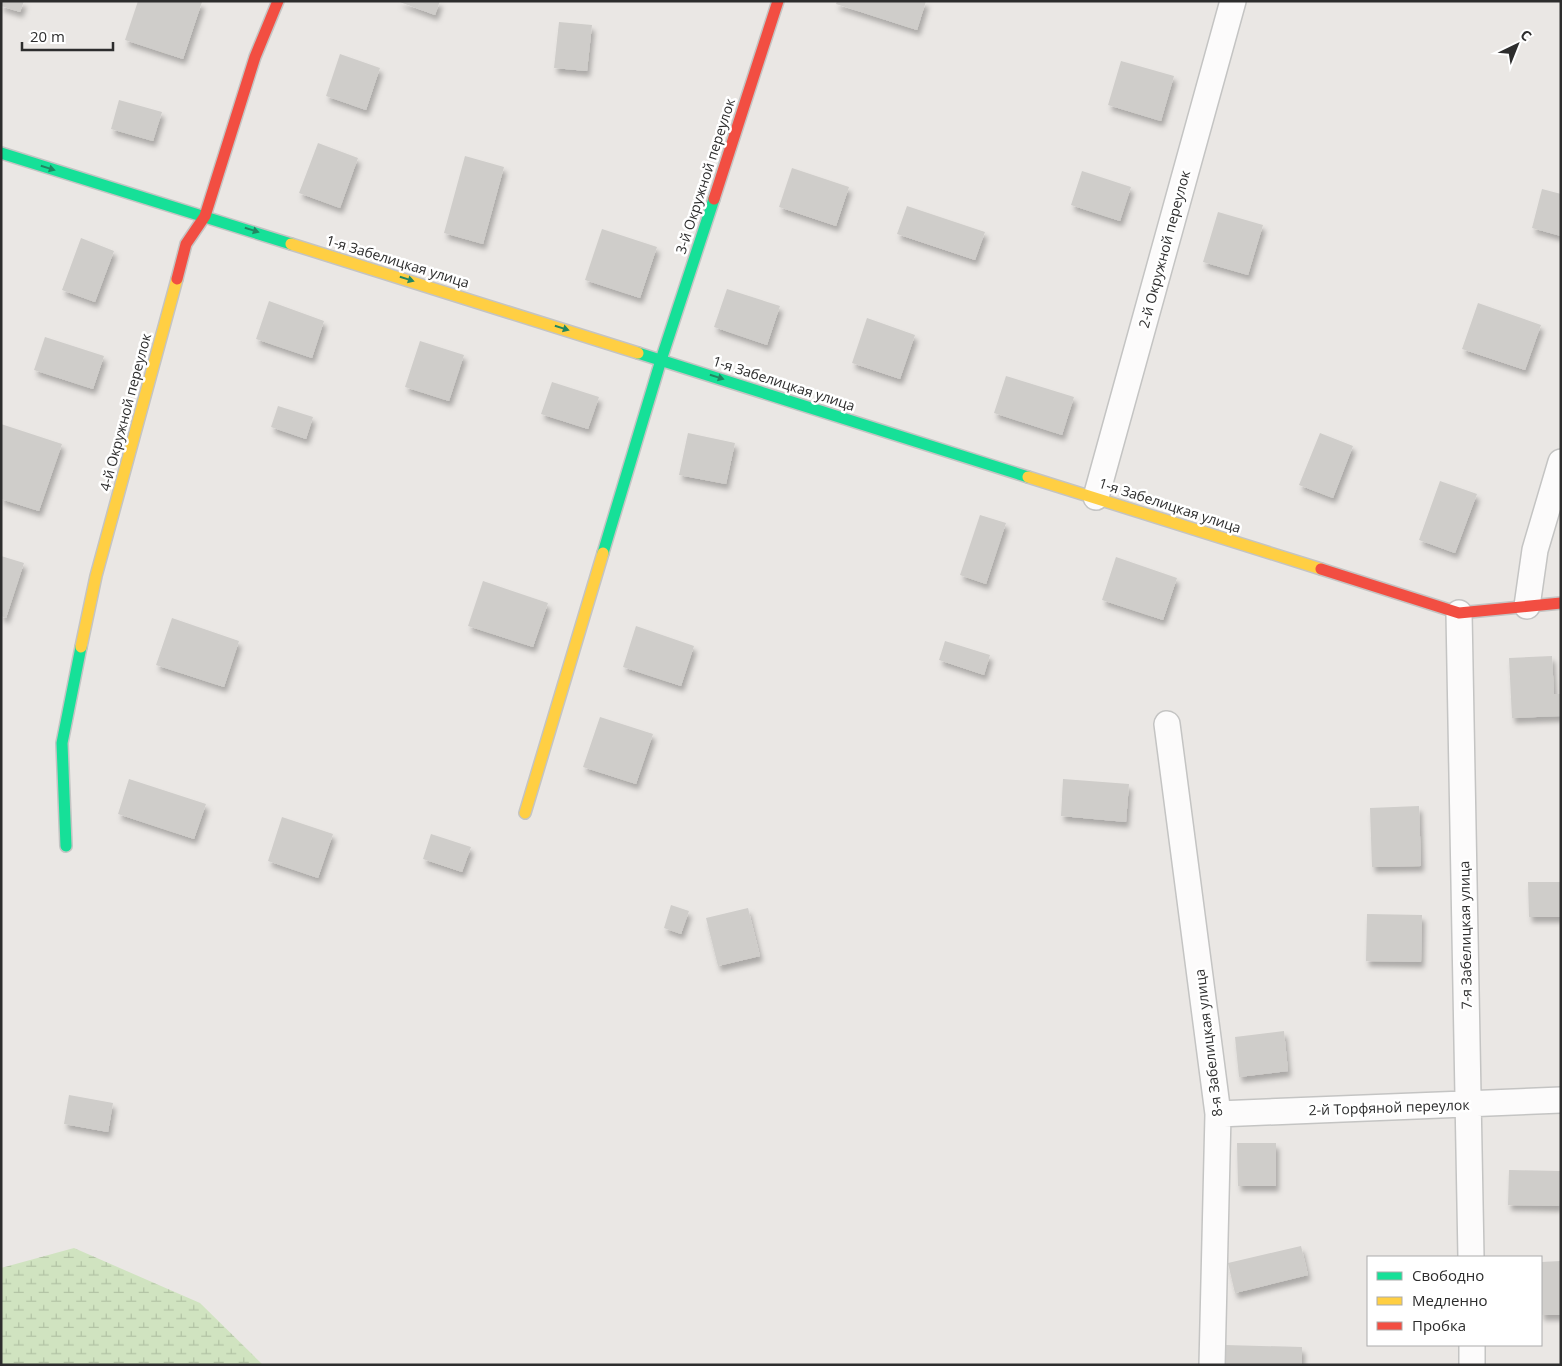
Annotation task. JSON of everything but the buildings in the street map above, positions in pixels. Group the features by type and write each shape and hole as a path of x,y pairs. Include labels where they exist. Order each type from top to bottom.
{"street":[{"name":"4-й Окружной переулок","path":"66,846 62,743 96,576 186,244 205,216 255,57 278,1"},
{"name":"3-й Окружной переулок","path":"525,813 661,360 778,1"},
{"name":"2-й Окружной переулок","path":"1096,497 1233,1"},
{"name":"1-я Забелицкая улица","path":"1,153 1096,497 1458,613 1561,603"},
{"path":"1527,606 1535,550 1561,462"},
{"name":"7-я Забелицкая улица","path":"1458,613 1471,1256"},
{"name":"8-я Забелицкая улица","path":"1167,724 1218,1114 1212,1365"},
{"name":"2-й Торфяной переулок","path":"1218,1114 1561,1100"},
{"path":"1472,1346 1472,1365"}],"green space":[{"path":"74,1248 200,1303 263,1365 1,1365 1,1268"}],"traffic: fast":[{"path":"1,153 291,244"},
{"path":"603,553 661,360 714,199"},
{"path":"638,353 1028,477"},
{"path":"66,846 62,743 81,647"}],"traffic: slow":[{"path":"291,244 638,353"},
{"path":"81,647 96,576 177,279"},
{"path":"1028,477 1321,569"},
{"path":"525,813 603,553"}],"traffic: jam":[{"path":"177,279 186,244 205,216 255,57 278,1"},
{"path":"714,199 778,1"},
{"path":"1321,569 1459,613 1561,603"}]}
